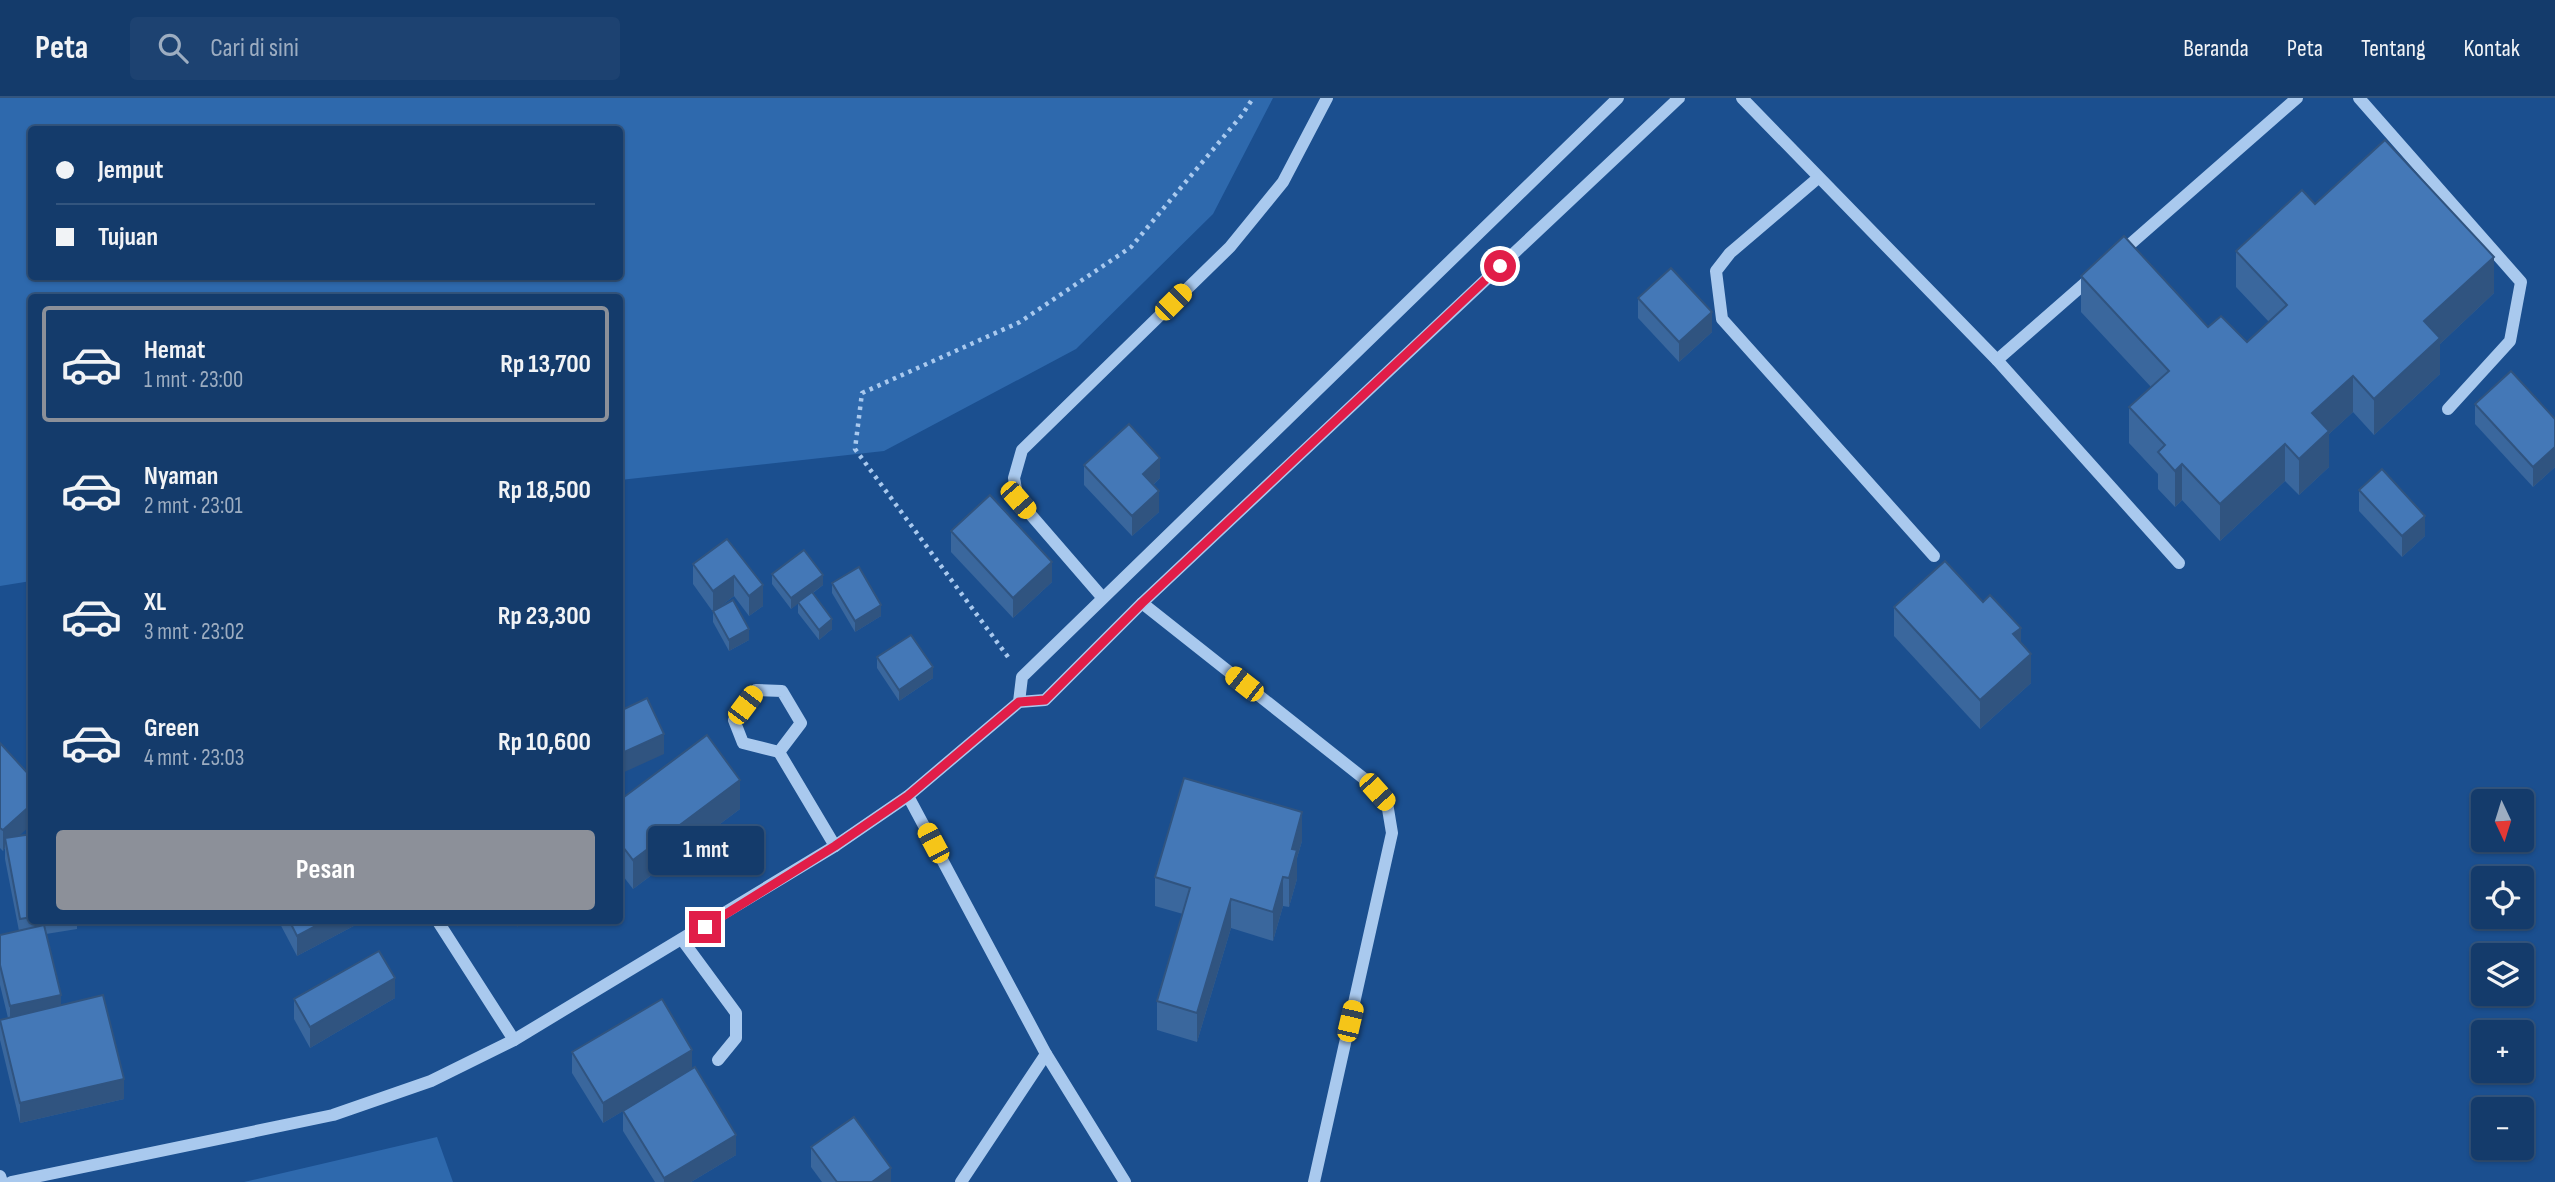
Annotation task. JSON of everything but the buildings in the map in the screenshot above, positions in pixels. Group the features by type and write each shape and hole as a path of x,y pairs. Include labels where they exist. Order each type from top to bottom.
{"street":[{"path":"1102,597 1018,500 1014,478 1022,450 1230,247 1283,182 1327,98"},
{"path":"1019,702 1023,677 1102,597 1618,98"},
{"path":"11,1182 333,1115 431,1081 514,1040 683,941 835,846 908,796 1019,702 1045,700 1142,603 1679,98"},
{"path":"1742,98 1997,360 2179,563"},
{"path":"2111,261 2297,98"},
{"path":"2359,98 2521,282 2510,341 2448,409"},
{"path":"1818,178 1730,253 1716,271 1722,319 1934,556"},
{"path":"1997,360 2101,270"},
{"path":"1142,603 1367,781 1387,803 1392,833 1314,1182"},
{"path":"779,752 801,723 782,691 756,690 734,720 743,743 779,752 835,846"},
{"path":"908,796 1046,1054 1125,1182"},
{"path":"440,924 514,1040"},
{"path":"683,941 736,1013 736,1038 718,1060"},
{"path":"961,1182 1046,1054"},
{"path":"0,1176 2,1182"}],"path":[{"path":"1023,677 855,449 862,394 1020,322 1131,247 1242,115 1252,98"}],"shaded area":[{"path":"0,98 1273,98 1213,214 1076,349 884,451 623,480 623,294 28,294 28,581 0,586"},
{"path":"437,1137 453,1182 244,1182"}],"route":[{"path":"705,927 835,846 908,796 987,732 1019,702 1045,700 1142,603 1500,266"}]}
